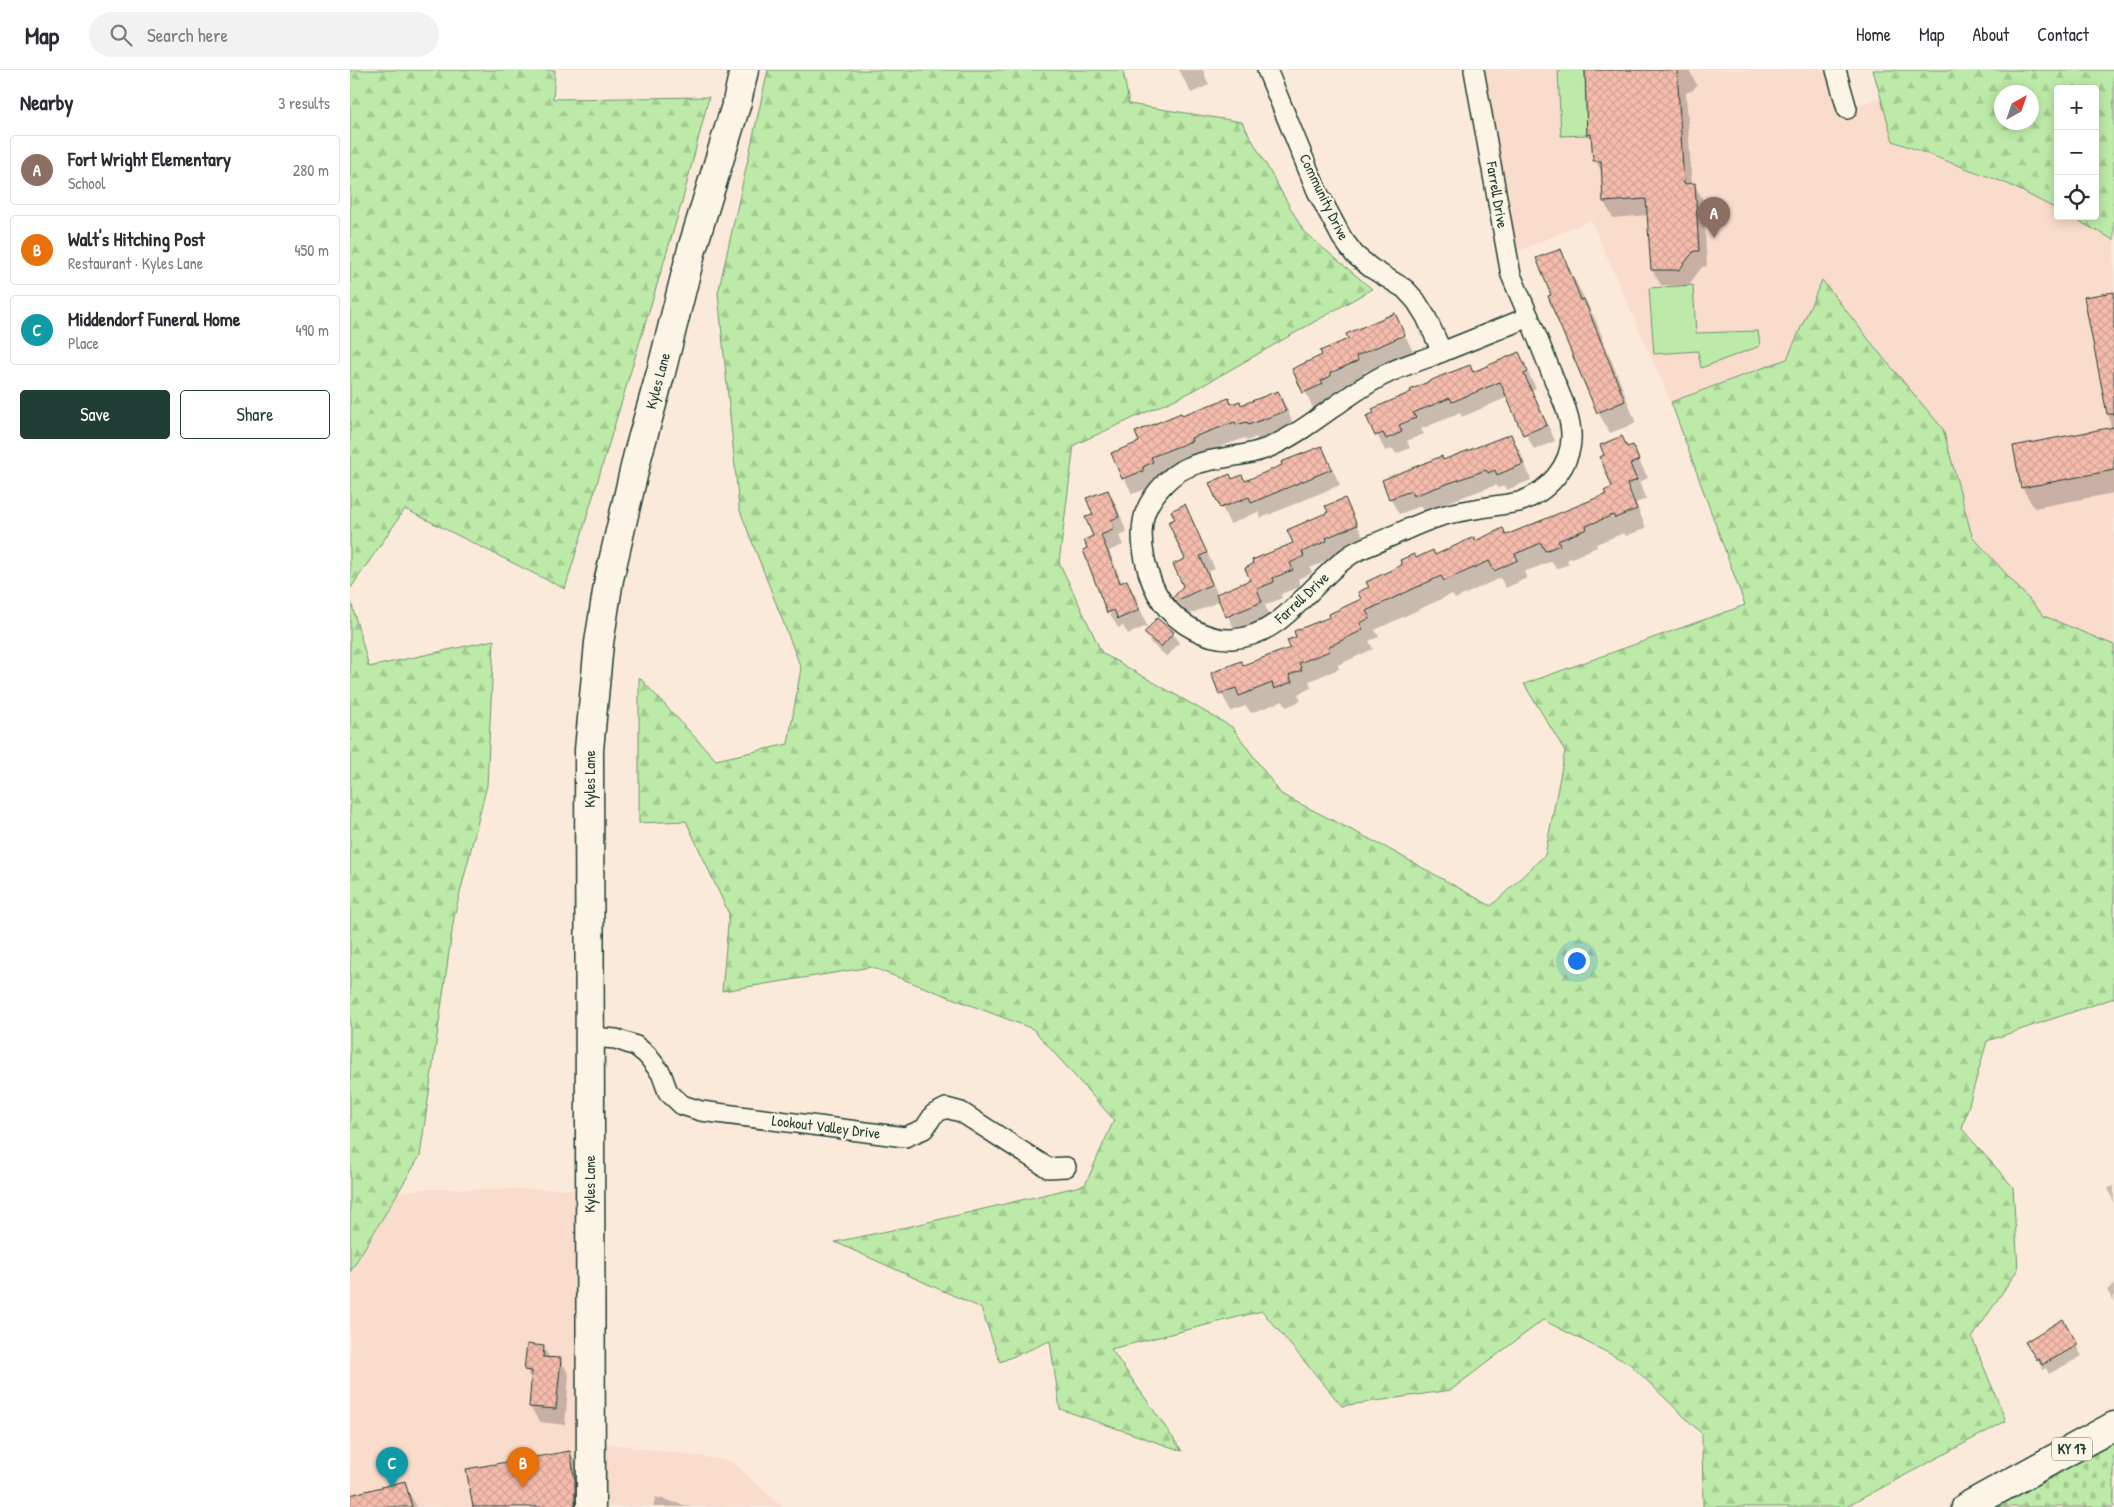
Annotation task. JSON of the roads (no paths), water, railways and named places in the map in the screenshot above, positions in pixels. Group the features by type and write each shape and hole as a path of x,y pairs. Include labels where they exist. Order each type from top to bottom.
{"main road":[{"name":"Kyles Lane","path":"591,1507 589,750 599,643 609,579 638,454 692,249 737,102 744,70"},
{"name":"KY 17","path":"1966,1507 2114,1426"}],"street":[{"name":"Community Drive","path":"1267,70 1317,191 1342,238 1355,255 1371,268 1405,289 1426,316 1442,352"},
{"name":"Farrell Drive","path":"1474,70 1511,275 1529,317 1568,416 1571,435 1569,451 1559,473 1552,483 1530,498 1519,502 1447,514 1350,554 1286,615 1262,632 1249,637 1231,639 1205,634 1187,626 1166,607 1159,597 1148,569 1143,540 1146,513 1151,501 1166,482 1182,470 1200,463 1258,451 1272,446 1309,425 1357,390 1386,374 1529,317"},
{"path":"1836,70 1847,109"},
{"name":"Lookout Valley Drive","path":"591,1037 616,1039 636,1046 647,1055 661,1073 668,1092 682,1105 701,1112 905,1137 924,1129 934,1114 946,1108 961,1112 1048,1168 1066,1167"}],"place":[{"name":"Fort Wright Elementary","path":"1714,238"},
{"name":"Middendorf Funeral Home","path":"392,1488"},
{"name":"Walt's Hitching Post","path":"523,1488"}]}
